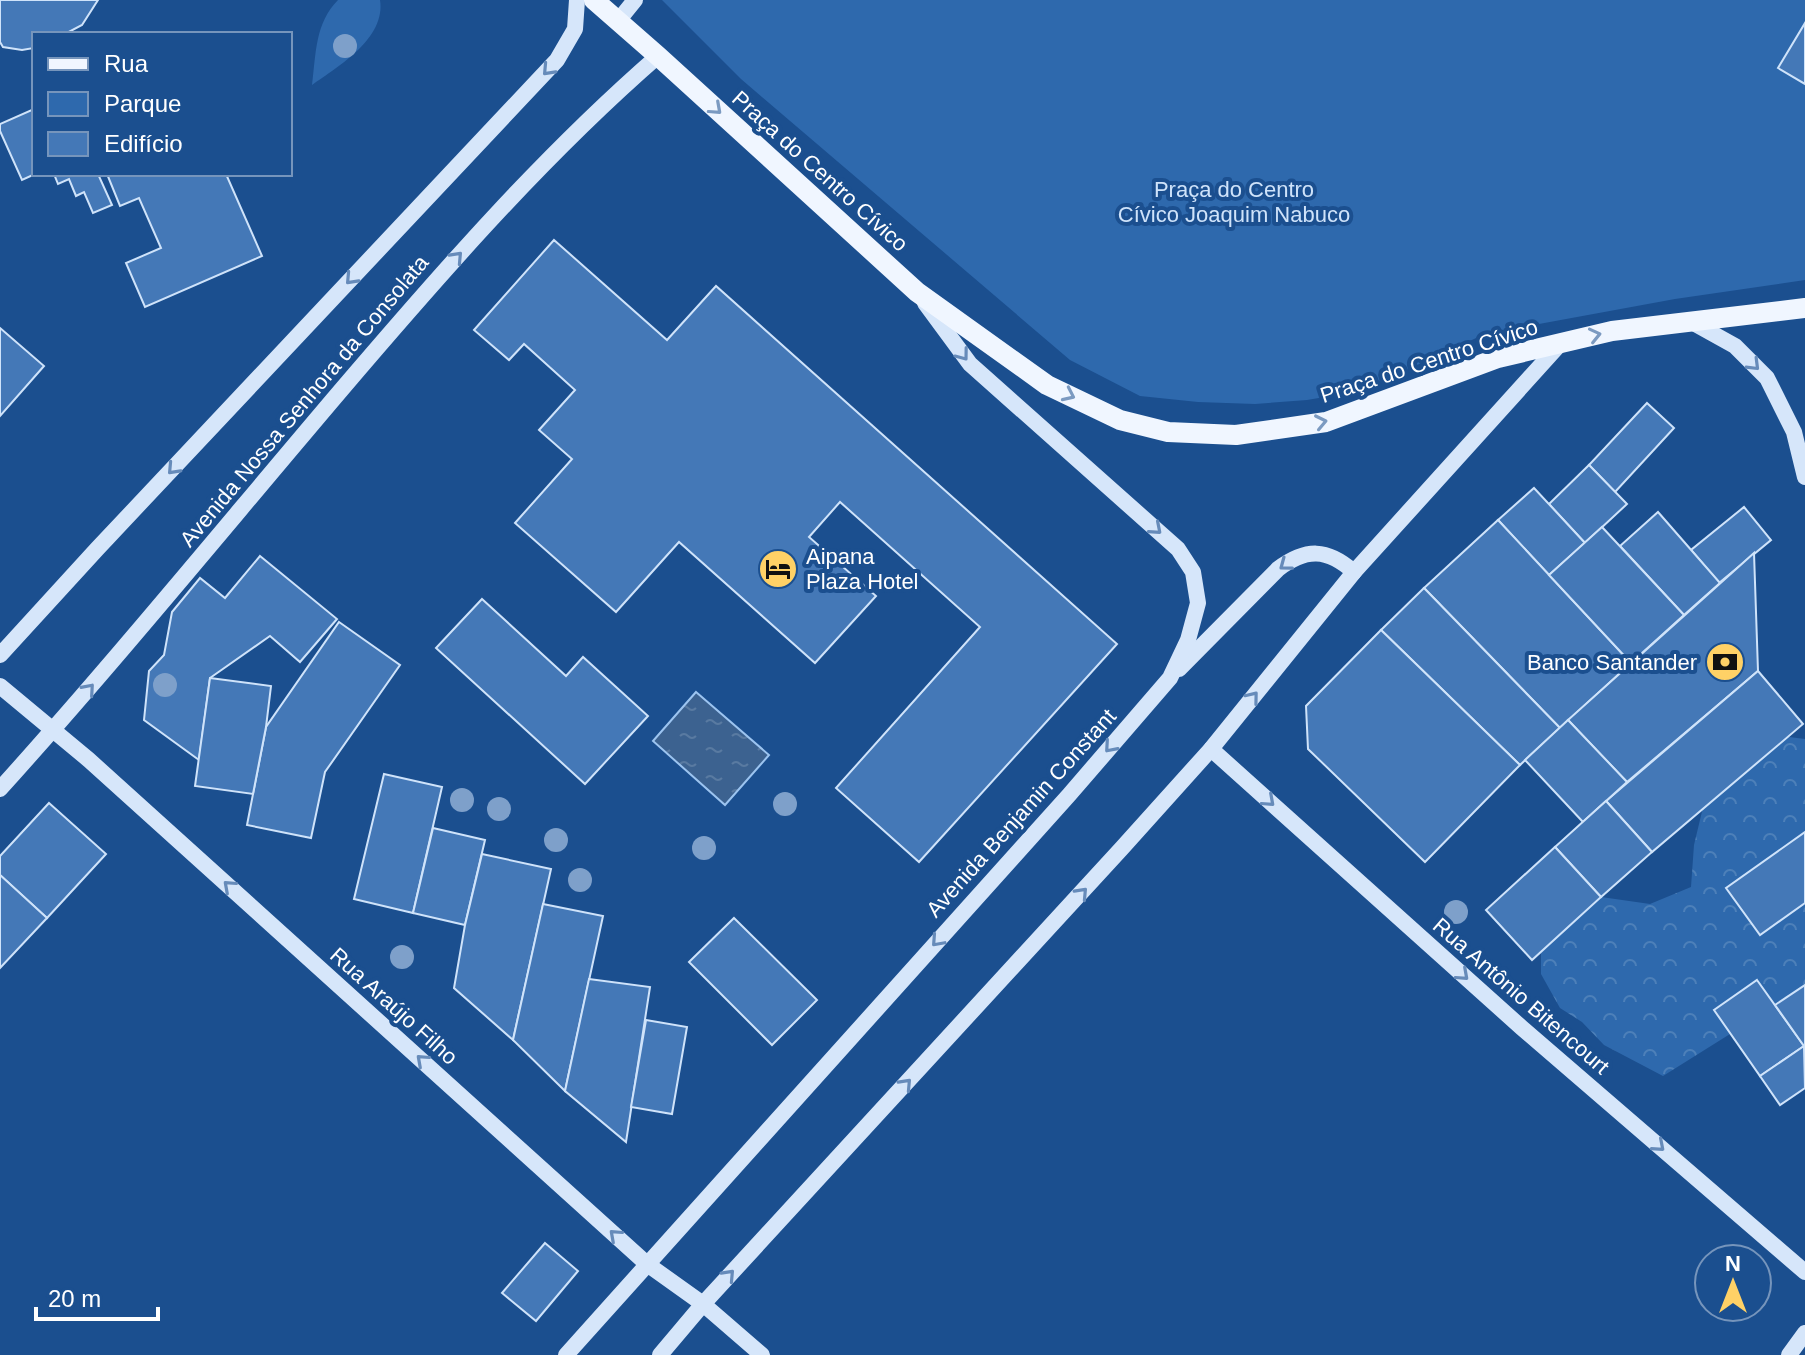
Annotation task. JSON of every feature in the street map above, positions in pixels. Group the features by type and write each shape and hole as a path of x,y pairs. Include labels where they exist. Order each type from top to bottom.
{"main road":[{"name":"Avenida Nossa Senhora da Consolata","path":"0,655 557,60 575,29 577,0"},
{"name":"Praça do Centro Cívico","path":"594,0 917,292 1047,385 1120,420 1168,432 1236,435 1326,422 1498,358 1561,343 1612,331 1805,308"},
{"path":"618,21 635,0"},
{"name":"Avenida Nossa Senhora da Consolata","path":"0,789 423,293 566,142 658,56"},
{"name":"Avenida Benjamin Constant","path":"566,1355 1069,795 1170,678 1188,640 1198,603 1193,572 1178,549 970,364 917,292"},
{"path":"1690,321 1735,346 1767,378 1794,432 1805,477"},
{"path":"660,1355 703,1304 1211,749 1354,572 1561,343"},
{"path":"1170,678 1278,569 1293,558 1311,554 1329,555 1341,560 1354,572"},
{"name":"Rua Araújo Filho","path":"0,686 112,780 647,1264 703,1304 762,1355"},
{"name":"Rua Antônio Bitencourt","path":"1211,749 1522,1028 1805,1272"},
{"path":"1789,1355 1805,1333"}],"green space":[{"path":"338,0 380,0 380,14 376,27 358,50 312,85 321,29"},
{"name":"Praça do Centro Cívico Joaquim Nabuco","path":"662,0 1805,0 1805,280 1675,299 1485,334 1360,391 1307,400 1255,404 1140,396 1070,360 741,79"},
{"path":"1781,736 1805,739 1805,987 1663,1076 1604,1045 1582,1022 1560,1008 1541,974 1541,942 1565,910 1601,897 1650,904 1691,887 1694,845 1705,799"}],"water":[{"path":"696,692 769,755 725,805 653,741"}],"building":[{"path":"0,0 98,0 82,25 69,32 32,32 32,48 3,47 0,42"},
{"path":"1805,23 1805,84 1778,68"},
{"path":"32,110 32,175 22,180 0,131 0,124"},
{"path":"55,176 99,176 112,205 93,213 84,192 76,196 69,179 58,184"},
{"path":"108,176 227,176 262,256 145,307 126,263 161,248 139,198 120,206"},
{"name":"Aipana Plaza Hotel","path":"554,240 667,340 716,286 1117,644 919,862 836,788 980,627 840,502 809,537 876,596 815,663 679,542 616,612 515,523 572,459 539,430 575,390 524,344 509,360 474,330"},
{"path":"0,328 44,366 0,416"},
{"path":"1647,403 1674,428 1615,492 1589,465"},
{"path":"1589,465 1627,504 1585,543 1549,504"},
{"path":"1534,488 1585,543 1549,575 1498,520"},
{"path":"1744,507 1771,540 1719,583 1691,550"},
{"path":"1658,512 1720,583 1684,615 1620,546"},
{"path":"1498,520 1631,663 1560,728 1424,588"},
{"path":"1602,527 1684,615 1631,663 1549,575"},
{"path":"1754,553 1758,671 1627,782 1568,720"},
{"path":"260,556 337,619 300,662 270,636 210,678 199,760 144,720 149,671 164,655 172,612 200,578 225,598"},
{"path":"1424,588 1560,728 1520,765 1381,630"},
{"path":"482,599 566,676 583,657 648,716 585,784 436,648"},
{"path":"339,622 400,665 325,772 311,838 247,825 266,727"},
{"path":"1381,630 1520,765 1425,862 1308,749 1306,706"},
{"path":"1758,671 1803,724 1652,852 1606,801"},
{"path":"210,678 271,686 253,794 195,786"},
{"path":"1568,720 1627,782 1583,822 1525,760"},
{"path":"384,774 442,787 413,913 354,899"},
{"path":"1606,801 1652,852 1601,897 1555,847"},
{"path":"49,803 106,854 47,918 0,875 0,856"},
{"path":"433,828 485,840 465,925 413,913"},
{"path":"1805,832 1805,903 1760,935 1726,888"},
{"path":"1555,847 1601,897 1532,960 1486,910"},
{"path":"482,854 551,869 513,1040 454,988"},
{"path":"0,875 47,918 0,968"},
{"path":"543,904 603,916 565,1091 513,1040"},
{"path":"734,918 817,1000 772,1045 689,962"},
{"path":"589,979 650,987 626,1142 565,1091"},
{"path":"1757,980 1804,1046 1760,1076 1714,1010"},
{"path":"1805,985 1805,1046 1804,1046 1775,1005"},
{"path":"646,1020 687,1027 672,1114 631,1107"},
{"path":"1804,1046 1805,1088 1780,1105 1760,1076"},
{"path":"545,1243 578,1271 536,1321 502,1293"}],"place":[{"name":"Aipana Plaza Hotel","path":"778,569"},
{"name":"Banco Santander","path":"1725,662"}]}
